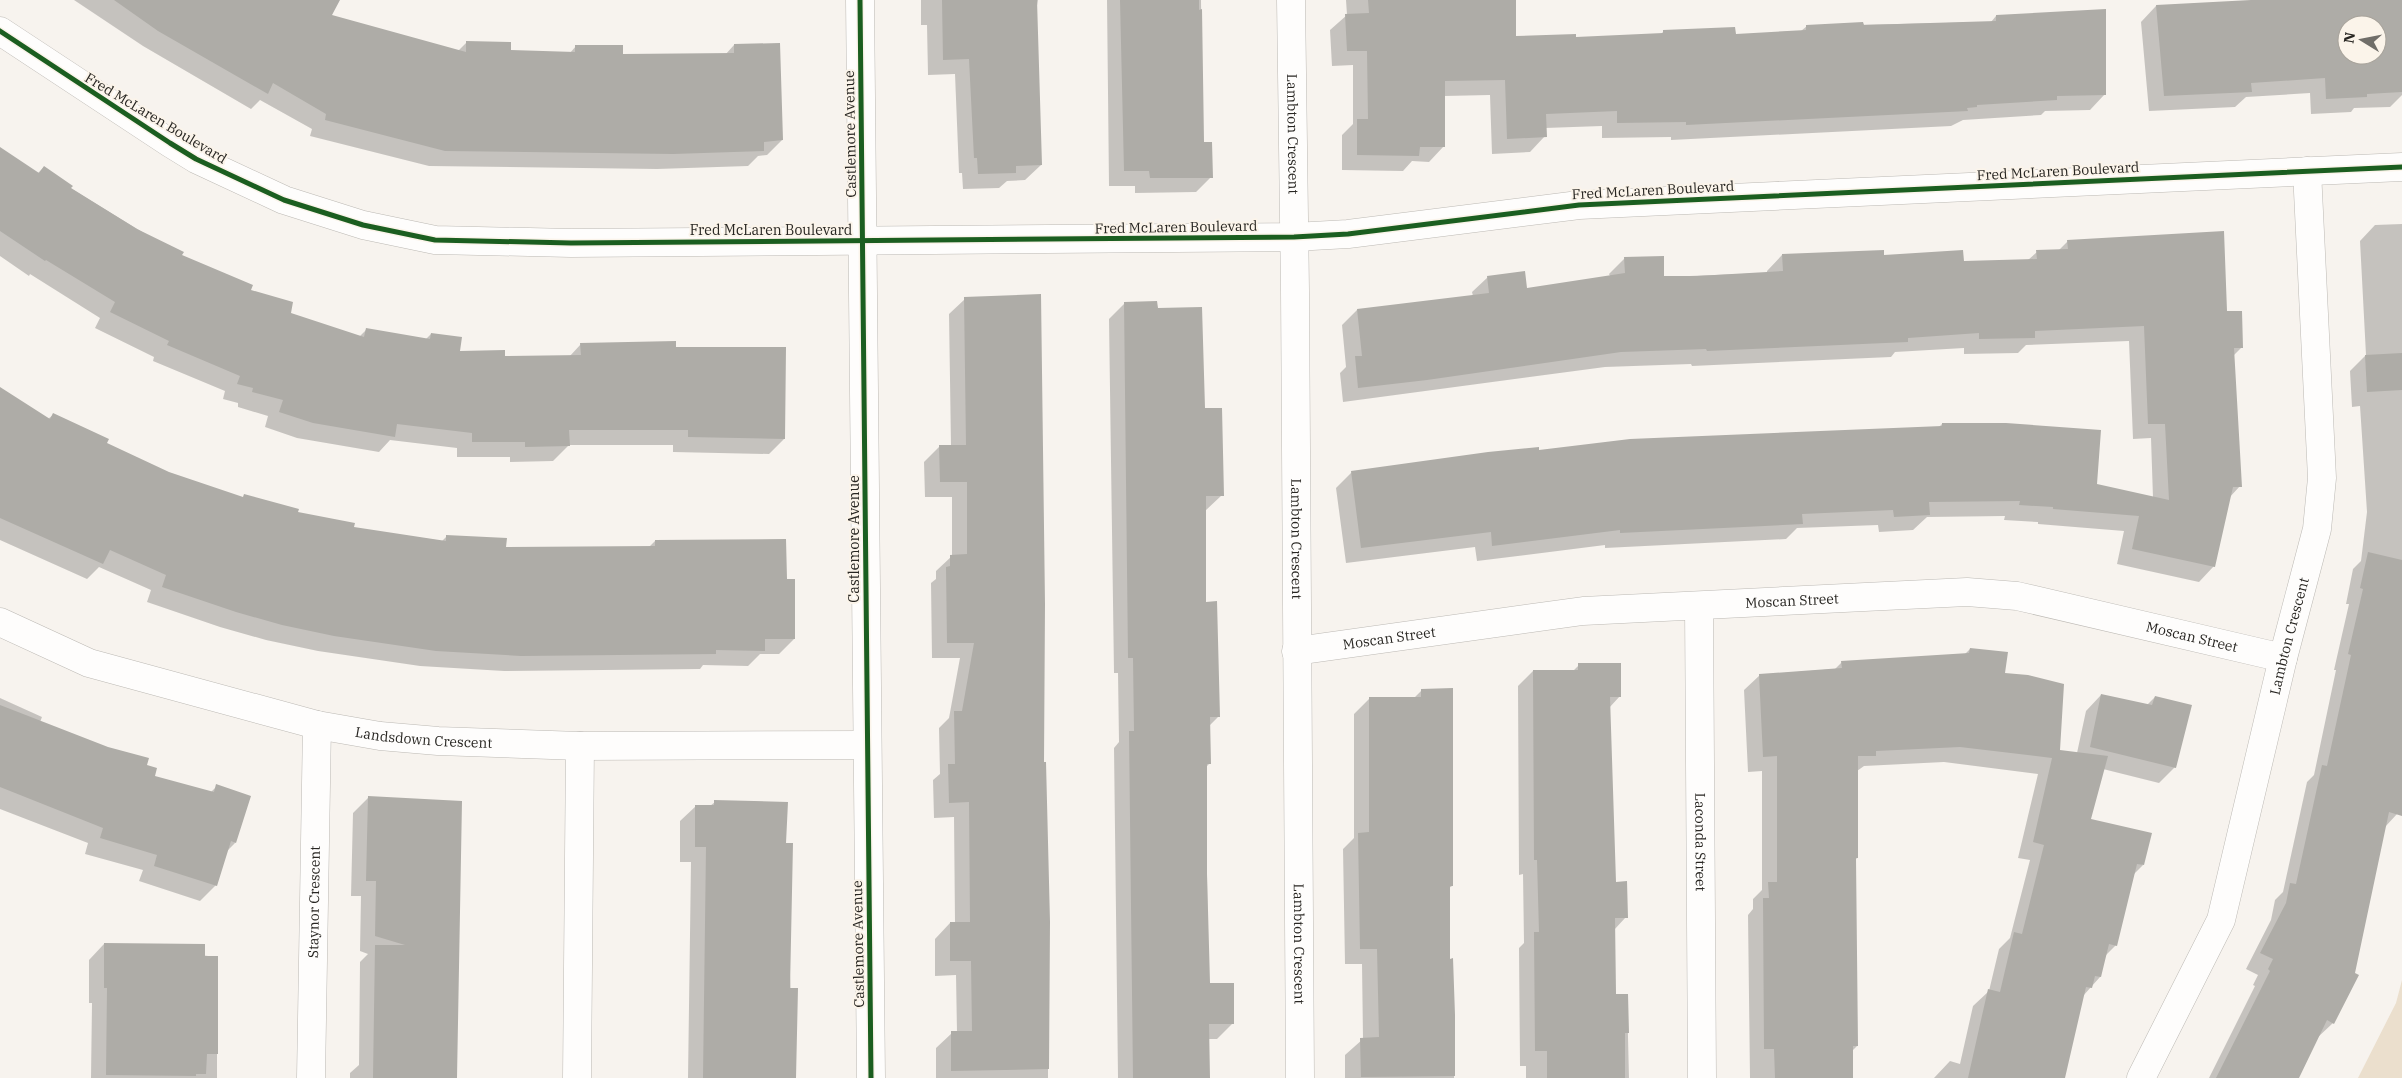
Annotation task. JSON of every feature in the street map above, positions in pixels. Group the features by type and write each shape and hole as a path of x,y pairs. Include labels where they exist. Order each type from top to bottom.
{"street":[{"name":"Castlemore Avenue","path":"860,0 871,1078"},
{"name":"Lambton Crescent","path":"1291,0 1300,1078"},
{"name":"Fred McLaren Boulevard","path":"0,31 126,116 196,159 284,200 363,225 435,240 486,242 863,241 1294,237 1348,234 1579,205 2402,166"},
{"name":"Lambton Crescent","path":"2141,1078 2221,920 2283,658 2317,529 2322,478 2308,171"},
{"name":"Moscan Street","path":"1296,651 1536,616 1583,611 1967,592 2017,596 2283,658"},
{"name":"Laconda Street","path":"1699,606 1702,1078"},
{"name":"Landsdown Crescent","path":"0,622 89,663 317,725 380,736 438,741 580,746 867,744"},
{"name":"Staynor Crescent","path":"311,1078 317,725"},
{"path":"577,1078 580,746"}],"shaded area":[{"path":"2402,980 2402,1078 2358,1078 2396,1003"}],"building":[{"path":"114,0 340,0 332,15 466,52 466,41 511,42 511,50 575,52 575,45 623,45 623,54 734,53 734,44 780,43 783,140 764,142 764,151 673,154 445,151 325,120 326,114 273,83 268,94 158,31"},
{"path":"942,0 1037,0 1042,165 1016,166 1016,173 978,174 977,158 974,158 969,59 943,60"},
{"path":"1120,0 1199,0 1199,10 1202,9 1204,142 1212,142 1213,178 1150,178 1149,171 1124,171"},
{"path":"1368,0 1516,0 1516,36 1576,34 1576,37 1663,33 1663,30 1735,27 1736,34 1806,30 1806,25 1863,22 1864,25 1996,21 1996,15 2106,9 2106,95 2057,96 2057,100 1977,105 1977,107 1967,108 1968,111 1686,125 1686,122 1617,123 1617,111 1546,114 1547,137 1507,139 1505,80 1445,81 1445,147 1420,147 1419,156 1357,155 1357,119 1368,119 1367,51 1347,51 1345,14 1369,13"},
{"path":"2251,0 2402,0 2402,92 2367,94 2367,97 2326,99 2325,78 2251,83 2252,92 2164,96 2156,5"},
{"path":"0,147 39,173 44,166 73,186 71,188 137,229 184,252 182,255 253,285 251,290 293,302 291,313 364,337 366,328 430,339 431,333 462,337 460,351 505,350 505,356 581,355 580,343 676,341 676,347 786,347 785,439 688,437 688,430 569,430 570,446 525,447 525,442 472,442 472,433 397,424 395,437 313,423 279,412 283,400 252,392 253,388 237,384 240,376 167,345 169,341 110,312 115,302 45,261 0,231"},
{"path":"2224,231 2227,311 2242,311 2243,348 2234,348 2242,487 2233,487 2215,567 2132,549 2139,516 2019,505 2020,501 1929,502 1930,515 1894,517 1893,510 1802,514 1803,524 1620,533 1620,530 1492,546 1491,532 1361,548 1351,471 1488,452 1539,447 1539,450 1630,439 1942,426 1942,423 2006,423 2101,430 2097,484 2169,500 2165,424 2148,424 2144,326 2035,331 2035,338 1979,339 1979,333 1908,338 1908,342 1707,351 1706,349 1621,352 1358,388 1355,356 1362,356 1357,309 1489,293 1487,276 1525,271 1527,288 1625,273 1624,257 1664,256 1664,276 1697,276 1783,271 1782,254 1884,250 1884,255 1963,250 1964,261 2037,259 2036,250 2068,249 2067,240"},
{"path":"1041,294 1045,604 1044,762 1046,762 1050,922 1049,1069 951,1071 951,1031 972,1031 971,961 950,961 950,922 970,922 969,802 949,803 948,764 955,764 954,711 962,711 974,643 947,643 946,567 950,566 950,555 967,554 967,482 940,482 939,445 966,445 964,297"},
{"path":"1157,301 1158,308 1202,307 1205,408 1222,408 1224,496 1206,496 1206,602 1217,601 1220,717 1210,717 1211,764 1207,764 1207,874 1210,983 1234,983 1234,1024 1209,1024 1210,1078 1133,1078 1129,731 1134,731 1133,658 1128,658 1124,302"},
{"path":"2402,353 2402,390 2367,392 2365,355"},
{"path":"0,387 50,419 53,413 109,439 107,443 169,472 243,497 244,494 299,509 298,512 355,523 354,527 446,541 446,535 507,538 506,547 655,546 655,540 786,539 787,579 795,579 795,639 765,639 765,651 716,650 716,654 521,656 436,651 334,636 282,625 236,612 162,587 166,575 110,550 103,564 0,518"},
{"path":"2368,552 2402,560 2402,816 2389,812 2355,973 2359,975 2334,1024 2327,1020 2299,1078 2216,1078 2270,971 2268,969 2273,959 2260,953 2286,903 2290,883 2296,884 2322,765 2327,766 2351,655 2348,654 2363,589 2360,588"},
{"path":"1970,648 2008,652 2005,673 2028,675 2064,684 2060,750 2108,756 2091,819 2152,833 2144,865 2137,864 2117,946 2109,944 2101,977 2095,976 2092,988 2086,987 2065,1078 1968,1078 1988,989 2000,992 2014,932 2022,934 2044,845 2033,842 2052,758 1960,747 1876,751 1876,756 1858,756 1858,858 1856,858 1858,1046 1853,1046 1853,1078 1775,1078 1774,1049 1764,1049 1763,898 1769,898 1768,882 1777,882 1777,756 1763,757 1759,674 1842,668 1841,661 1969,653"},
{"path":"1578,663 1621,663 1621,697 1610,697 1616,882 1627,881 1628,918 1615,918 1616,994 1628,994 1629,1033 1625,1033 1625,1078 1547,1078 1547,1051 1535,1051 1534,932 1539,932 1537,860 1534,860 1533,670 1578,670"},
{"path":"1453,688 1453,886 1450,886 1450,959 1453,958 1455,1076 1361,1077 1360,1038 1379,1037 1377,949 1360,949 1358,833 1369,832 1369,697 1421,697 1421,689"},
{"path":"2101,694 2152,705 2155,696 2192,705 2176,768 2090,747"},
{"path":"0,705 108,747 149,758 147,765 157,768 155,776 214,792 216,784 251,796 236,843 231,841 217,886 154,866 157,855 100,838 103,828 0,787"},
{"path":"368,796 462,801 457,1078 373,1078 375,945 405,945 375,936 376,881 366,881"},
{"path":"714,800 788,802 786,843 793,843 790,988 798,988 796,1078 703,1078 706,847 695,847 695,805 714,805"},
{"path":"104,943 205,944 205,956 218,956 218,1054 207,1054 206,1074 196,1074 196,1076 106,1075 107,988 104,988"}],"cycle path":[{"path":"860,0 871,1078"},
{"path":"0,31 196,159 284,200 363,225 435,240 571,243 1294,237 1348,234 1579,205 2402,167"}]}
